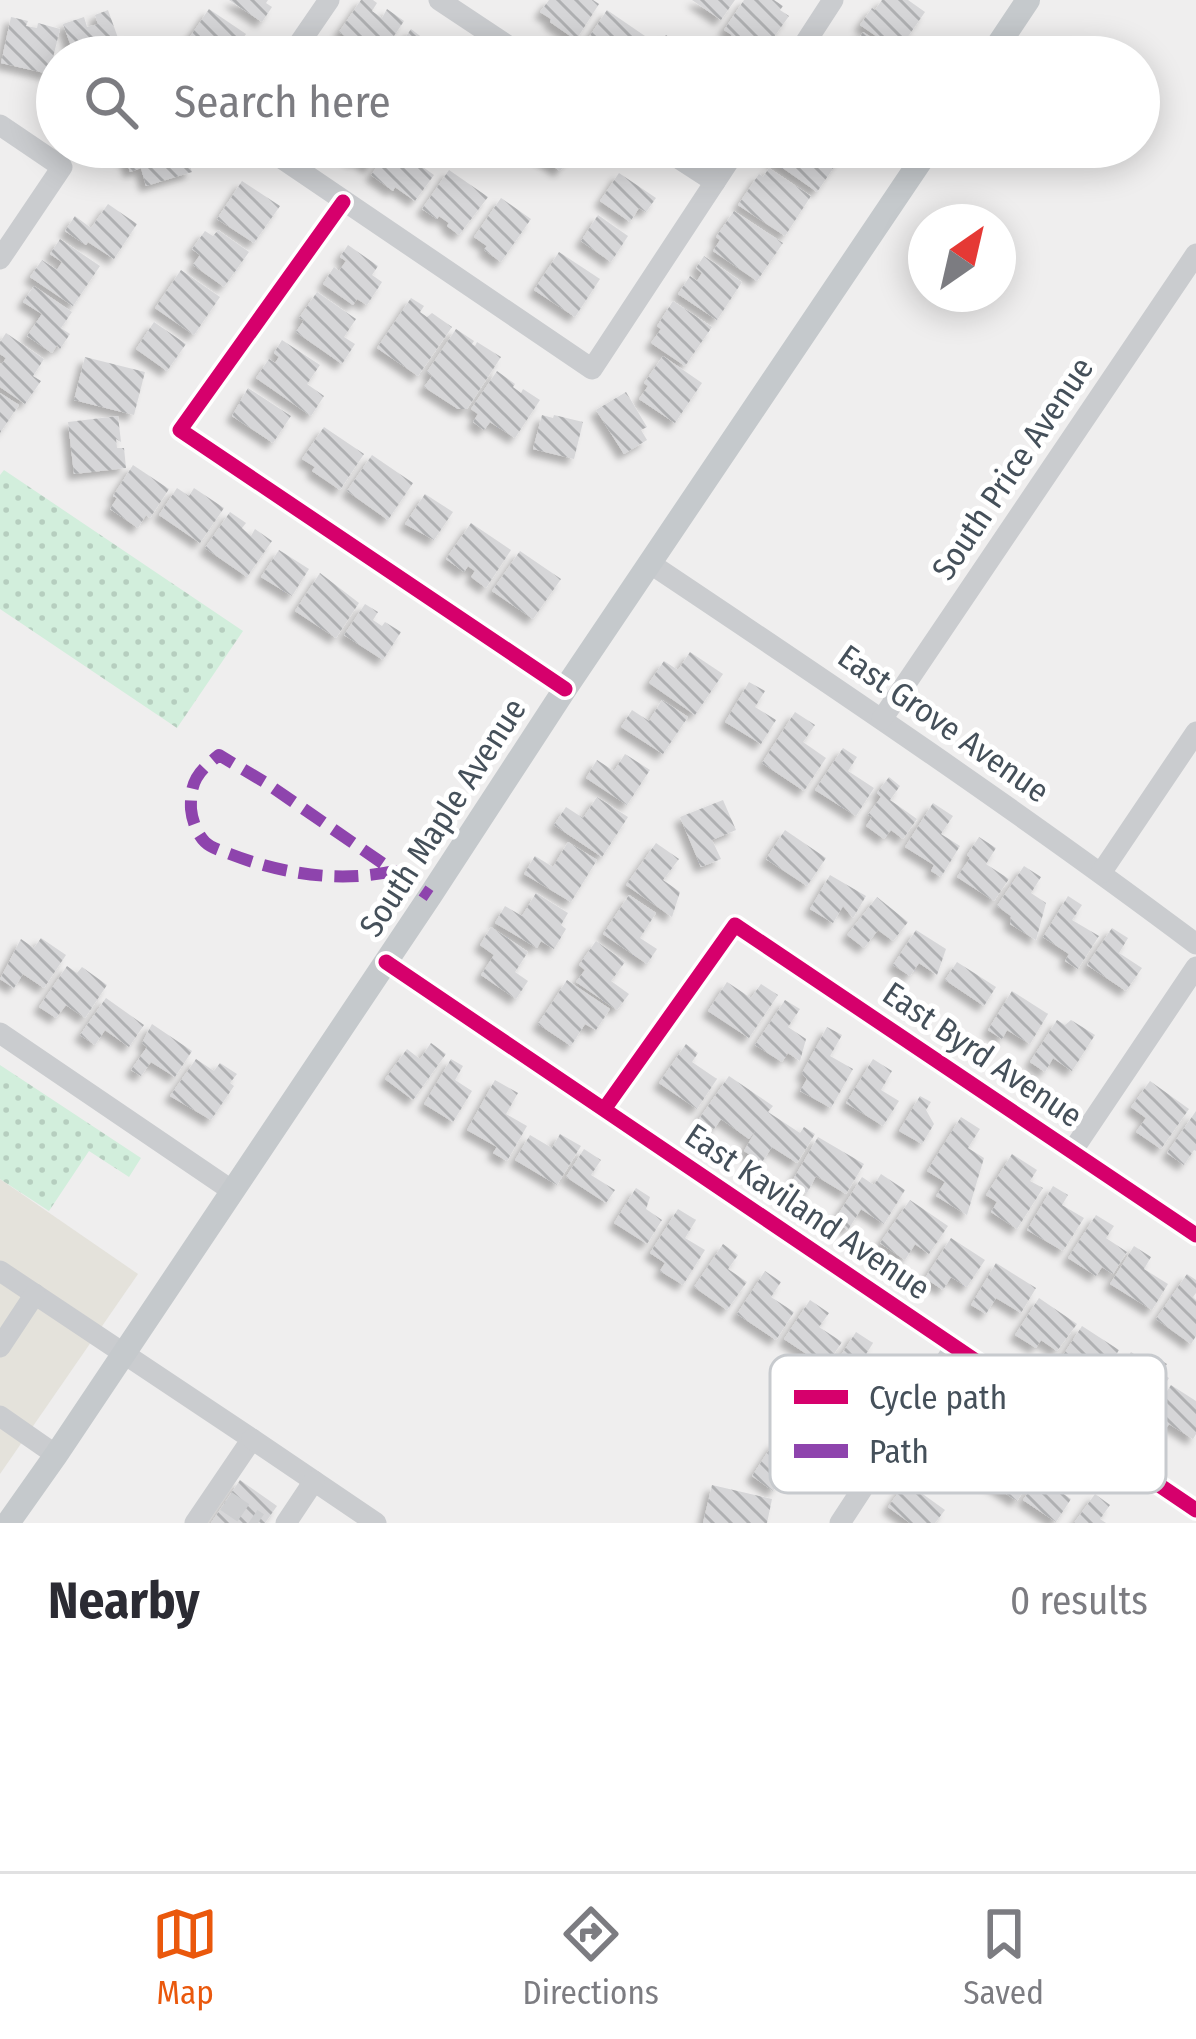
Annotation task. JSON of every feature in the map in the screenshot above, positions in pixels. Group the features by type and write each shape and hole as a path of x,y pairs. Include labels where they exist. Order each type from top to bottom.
{"main road":[{"path":"1004,36 1028,0"},
{"name":"South Maple Avenue","path":"8,1523 915,168"}],"street":[{"path":"304,36 329,0"},
{"path":"439,0 493,36"},
{"path":"810,36 833,0"},
{"path":"0,125 36,149"},
{"path":"0,259 61,168"},
{"path":"295,168 592,369 724,168"},
{"path":"694,168 715,182"},
{"path":"343,202 180,430 565,689"},
{"name":"South Price Avenue","path":"882,719 1196,254"},
{"name":"East Grove Avenue","path":"651,564 882,719 1196,944"},
{"path":"1101,873 1196,732"},
{"name":"East Byrd Avenue","path":"605,1108 735,925 1196,1234"},
{"name":"East Kaviland Avenue","path":"386,962 967,1355"},
{"path":"1073,1150 1196,968"},
{"path":"0,1033 231,1190"},
{"path":"0,1271 376,1523"},
{"path":"0,1347 35,1294"},
{"path":"950,1355 955,1347"},
{"path":"2,1422 56,1455"},
{"path":"197,1522 220,1497 252,1438"},
{"path":"286,1523 314,1481"},
{"name":"East Kaviland Avenue","path":"1166,1490 1196,1510"},
{"path":"840,1523 860,1493"}],"shaded area":[{"path":"0,1179 138,1274 0,1474"}],"green space":[{"path":"4,470 243,631 177,728 0,609 0,475"},
{"path":"0,1065 141,1158 129,1177 89,1151 49,1211 0,1179"}],"building":[{"path":"229,0 268,0 272,7 262,22"},
{"path":"361,0 377,3 372,11 382,18 387,9 404,21 394,36 339,32"},
{"path":"549,0 599,4 579,36 570,36 540,12"},
{"path":"692,0 735,0 721,20"},
{"path":"744,0 774,0 789,16 775,36 731,36 724,30"},
{"path":"882,0 908,0 925,12 908,36 876,36 860,25"},
{"path":"209,9 246,34 245,36 191,36"},
{"path":"108,10 117,36 67,36 63,24 84,17 87,27 98,24 95,15"},
{"path":"607,10 645,36 590,36"},
{"path":"11,17 28,21 26,26 37,28 38,23 60,29 58,36 36,36 36,71 1,63"},
{"path":"141,168 191,168 192,172 146,186"},
{"path":"376,168 424,168 434,175 415,201 371,175"},
{"path":"769,168 811,196 785,236 738,205 759,174 763,177"},
{"path":"783,168 833,168 817,192"},
{"path":"449,170 488,197 459,235 449,223 422,209"},
{"path":"619,173 656,198 646,212 639,208 630,222 600,201"},
{"path":"242,181 280,206 254,243 217,219"},
{"path":"501,198 531,219 501,262 474,237"},
{"path":"108,204 137,224 114,259 65,231 75,216 91,228"},
{"path":"734,211 783,243 757,281 713,251 720,240 716,237"},
{"path":"598,215 628,236 611,262 581,241"},
{"path":"218,230 249,252 224,287 193,265 200,255 192,249 205,231 213,236"},
{"path":"60,239 100,266 73,306 30,277 42,260 57,270 62,262 50,254"},
{"path":"348,245 378,266 372,275 382,282 367,305 357,299 353,305 323,284 334,267 339,271 346,261 340,257"},
{"path":"559,252 600,279 575,317 534,290"},
{"path":"704,256 742,282 717,320 678,294 690,276 697,281 702,273 696,268"},
{"path":"181,270 220,297 194,335 155,308"},
{"path":"34,286 72,312 61,328 70,334 52,353 27,336 42,314 23,302"},
{"path":"317,292 356,319 344,337 355,344 342,364 296,332 304,320 299,318"},
{"path":"411,298 424,306 420,312 427,317 432,313 452,327 418,376 377,348"},
{"path":"673,301 712,327 685,366 651,343"},
{"path":"154,322 186,344 167,371 136,349"},
{"path":"456,329 475,346 477,342 501,357 467,409 458,409 424,387 432,376 427,372"},
{"path":"6,333 44,359 33,376 41,381 25,404 0,387 0,363 6,358 0,354 0,342"},
{"path":"282,340 320,365 307,384 324,396 311,416 256,378 269,359 275,363 279,357 274,353"},
{"path":"663,356 702,383 675,423 639,399"},
{"path":"85,357 145,372 134,415 74,400"},
{"path":"497,371 521,393 523,389 540,400 515,438 490,422 484,430 473,422 478,414 471,409"},
{"path":"248,388 291,416 273,443 232,416"},
{"path":"626,392 647,427 641,430 647,440 624,454 596,410"},
{"path":"0,393 19,405 0,433"},
{"path":"542,415 583,422 574,459 533,449"},
{"path":"118,416 121,442 116,439 117,448 124,448 126,468 74,474 68,422"},
{"path":"324,427 364,454 340,490 302,459"},
{"path":"372,455 413,483 388,520 347,491"},
{"path":"133,465 169,489 138,528 110,509"},
{"path":"177,488 189,496 194,488 224,508 200,543 159,515"},
{"path":"425,494 453,512 434,540 405,524"},
{"path":"230,512 246,523 242,528 251,536 255,529 272,541 247,577 205,548"},
{"path":"471,523 511,550 486,588 471,577 475,571 468,566 464,572 446,559"},
{"path":"279,550 309,569 292,596 261,577"},
{"path":"520,551 561,579 533,619 492,591"},
{"path":"320,573 359,603 336,638 295,611"},
{"path":"365,604 378,612 373,620 401,632 383,660 344,635"},
{"path":"690,652 723,674 695,715 649,683 664,661 678,670"},
{"path":"749,682 765,691 755,707 776,720 761,744 725,722"},
{"path":"662,700 688,717 663,754 621,727 632,710 649,721"},
{"path":"795,712 815,725 803,742 826,758 804,791 762,763"},
{"path":"843,748 857,757 848,771 874,788 856,816 815,790"},
{"path":"625,754 650,770 627,805 586,778 597,760 614,771"},
{"path":"889,777 900,786 890,800 917,819 903,839 891,830 884,839 866,826 881,797 877,793"},
{"path":"597,797 628,817 602,857 554,825 566,807 583,818"},
{"path":"723,800 736,830 712,840 721,859 701,867 680,817"},
{"path":"933,803 953,816 941,834 960,846 941,877 931,871 934,865 905,847"},
{"path":"785,830 826,858 807,886 766,859"},
{"path":"979,837 996,848 986,864 1009,879 994,901 957,877"},
{"path":"568,842 597,860 571,902 524,874 535,856 553,867"},
{"path":"656,843 679,859 663,880 680,892 672,917 626,885"},
{"path":"1024,866 1041,877 1031,893 1046,903 1036,940 1010,924 1011,916 997,906"},
{"path":"830,875 866,896 853,918 843,906 833,923 810,909"},
{"path":"536,893 568,913 561,925 566,929 554,949 541,941 537,948 495,923 505,906 522,916"},
{"path":"629,895 656,913 640,938 657,949 647,964 603,934"},
{"path":"1068,896 1082,905 1072,920 1099,936 1078,969 1065,961 1069,954 1043,937"},
{"path":"877,897 908,922 893,941 878,930 864,948 847,935"},
{"path":"491,927 528,952 515,972 528,981 516,999 481,975 494,955 480,945"},
{"path":"1112,928 1128,938 1119,953 1142,968 1126,991 1087,965"},
{"path":"916,930 946,949 937,975 919,963 910,976 893,965"},
{"path":"41,938 66,955 44,988 23,974 14,988 0,979 21,939 34,948"},
{"path":"596,941 625,962 611,981 629,994 617,1010 576,982 585,970 579,965"},
{"path":"957,962 996,987 984,1006 945,980"},
{"path":"67,966 77,973 82,967 107,985 85,1018 66,1005 56,1018 39,1007"},
{"path":"567,980 610,1009 596,1030 585,1024 571,1046 538,1024"},
{"path":"727,982 751,998 761,984 778,995 749,1038 708,1011"},
{"path":"1012,991 1048,1014 1030,1044 1007,1030 1002,1039 988,1030"},
{"path":"106,998 144,1025 129,1047 105,1030 95,1045 80,1035"},
{"path":"785,1000 800,1009 788,1027 806,1039 800,1061 788,1053 782,1062 755,1045"},
{"path":"1057,1020 1065,1025 1071,1020 1095,1035 1072,1071 1053,1058 1045,1072 1030,1062"},
{"path":"152,1024 192,1051 175,1077 151,1062 141,1076 131,1070 147,1047 142,1043"},
{"path":"827,1027 842,1035 830,1056 853,1069 831,1108 800,1091 807,1079 802,1073"},
{"path":"431,1043 446,1054 413,1100 385,1079 407,1049 420,1059"},
{"path":"686,1044 698,1053 692,1062 717,1079 697,1109 659,1083"},
{"path":"196,1059 214,1071 220,1063 237,1074 211,1120 170,1096"},
{"path":"451,1059 463,1066 455,1080 472,1091 453,1122 424,1104"},
{"path":"873,1059 892,1071 881,1090 899,1101 883,1126 846,1103"},
{"path":"729,1076 773,1106 768,1112 800,1133 804,1127 815,1134 797,1163 772,1147 762,1162 744,1151 756,1130 749,1139 721,1119 714,1129 699,1119"},
{"path":"495,1080 518,1093 506,1114 527,1126 507,1161 493,1153 497,1147 467,1130"},
{"path":"1150,1081 1189,1109 1161,1149 1136,1132 1146,1118 1131,1107"},
{"path":"920,1096 931,1102 926,1110 934,1124 922,1144 899,1131"},
{"path":"1196,1111 1196,1151 1184,1165 1167,1153"},
{"path":"961,1117 980,1129 968,1148 984,1158 967,1215 936,1196 945,1182 927,1171"},
{"path":"560,1134 581,1146 557,1185 515,1160 530,1135 552,1148"},
{"path":"818,1137 864,1164 846,1194 816,1176 807,1193 791,1183"},
{"path":"584,1149 601,1160 591,1175 615,1190 606,1203 566,1177"},
{"path":"1012,1154 1037,1170 1030,1181 1043,1188 1017,1229 991,1212 997,1202 986,1195"},
{"path":"881,1174 905,1190 884,1224 861,1209 848,1230 834,1221 862,1177 874,1185"},
{"path":"1053,1186 1068,1195 1062,1205 1084,1218 1063,1251 1027,1230"},
{"path":"636,1188 650,1197 646,1209 662,1220 647,1244 614,1223"},
{"path":"910,1200 948,1226 929,1254 915,1244 905,1260 880,1243"},
{"path":"678,1209 696,1220 685,1238 705,1250 683,1285 660,1271 665,1263 650,1253"},
{"path":"1096,1215 1114,1226 1106,1238 1127,1252 1113,1274 1102,1267 1096,1276 1068,1258"},
{"path":"951,1238 985,1260 967,1287 951,1277 943,1290 925,1278"},
{"path":"723,1244 738,1255 728,1269 747,1282 727,1310 694,1287"},
{"path":"1134,1246 1151,1257 1144,1269 1168,1284 1152,1310 1110,1284"},
{"path":"996,1263 1036,1288 1021,1313 996,1298 986,1314 971,1305"},
{"path":"765,1271 781,1282 771,1297 794,1312 776,1340 737,1314"},
{"path":"1187,1274 1196,1280 1196,1336 1191,1344 1156,1319"},
{"path":"1039,1298 1077,1324 1057,1351 1041,1340 1036,1348 1015,1335"},
{"path":"810,1300 829,1313 819,1327 842,1342 833,1355 808,1355 784,1339"},
{"path":"1082,1326 1119,1350 1116,1355 1063,1355"},
{"path":"856,1332 873,1343 866,1355 841,1355"},
{"path":"1171,1385 1196,1401 1193,1439 1169,1424 1166,1429 1166,1393"},
{"path":"770,1449 770,1489 752,1476"},
{"path":"240,1480 277,1506 265,1523 211,1523"},
{"path":"712,1485 772,1499 767,1523 703,1523"},
{"path":"898,1493 921,1493 945,1510 935,1523 910,1523 888,1507"},
{"path":"1028,1493 1062,1493 1071,1499 1056,1522 1023,1500"},
{"path":"1095,1494 1110,1505 1100,1519 1106,1523 1074,1523"}],"tunnel":[{"path":"226,1501 258,1523"}],"marked path":[{"path":"394,871 373,875 352,876 311,874 270,867 217,849 202,839 194,822 194,784 219,755 266,783 430,896"}],"cycle path":[{"path":"343,202 180,430 565,689"},
{"path":"605,1108 735,925 1196,1235"},
{"path":"386,962 967,1355"},
{"path":"1166,1490 1196,1510"}]}
